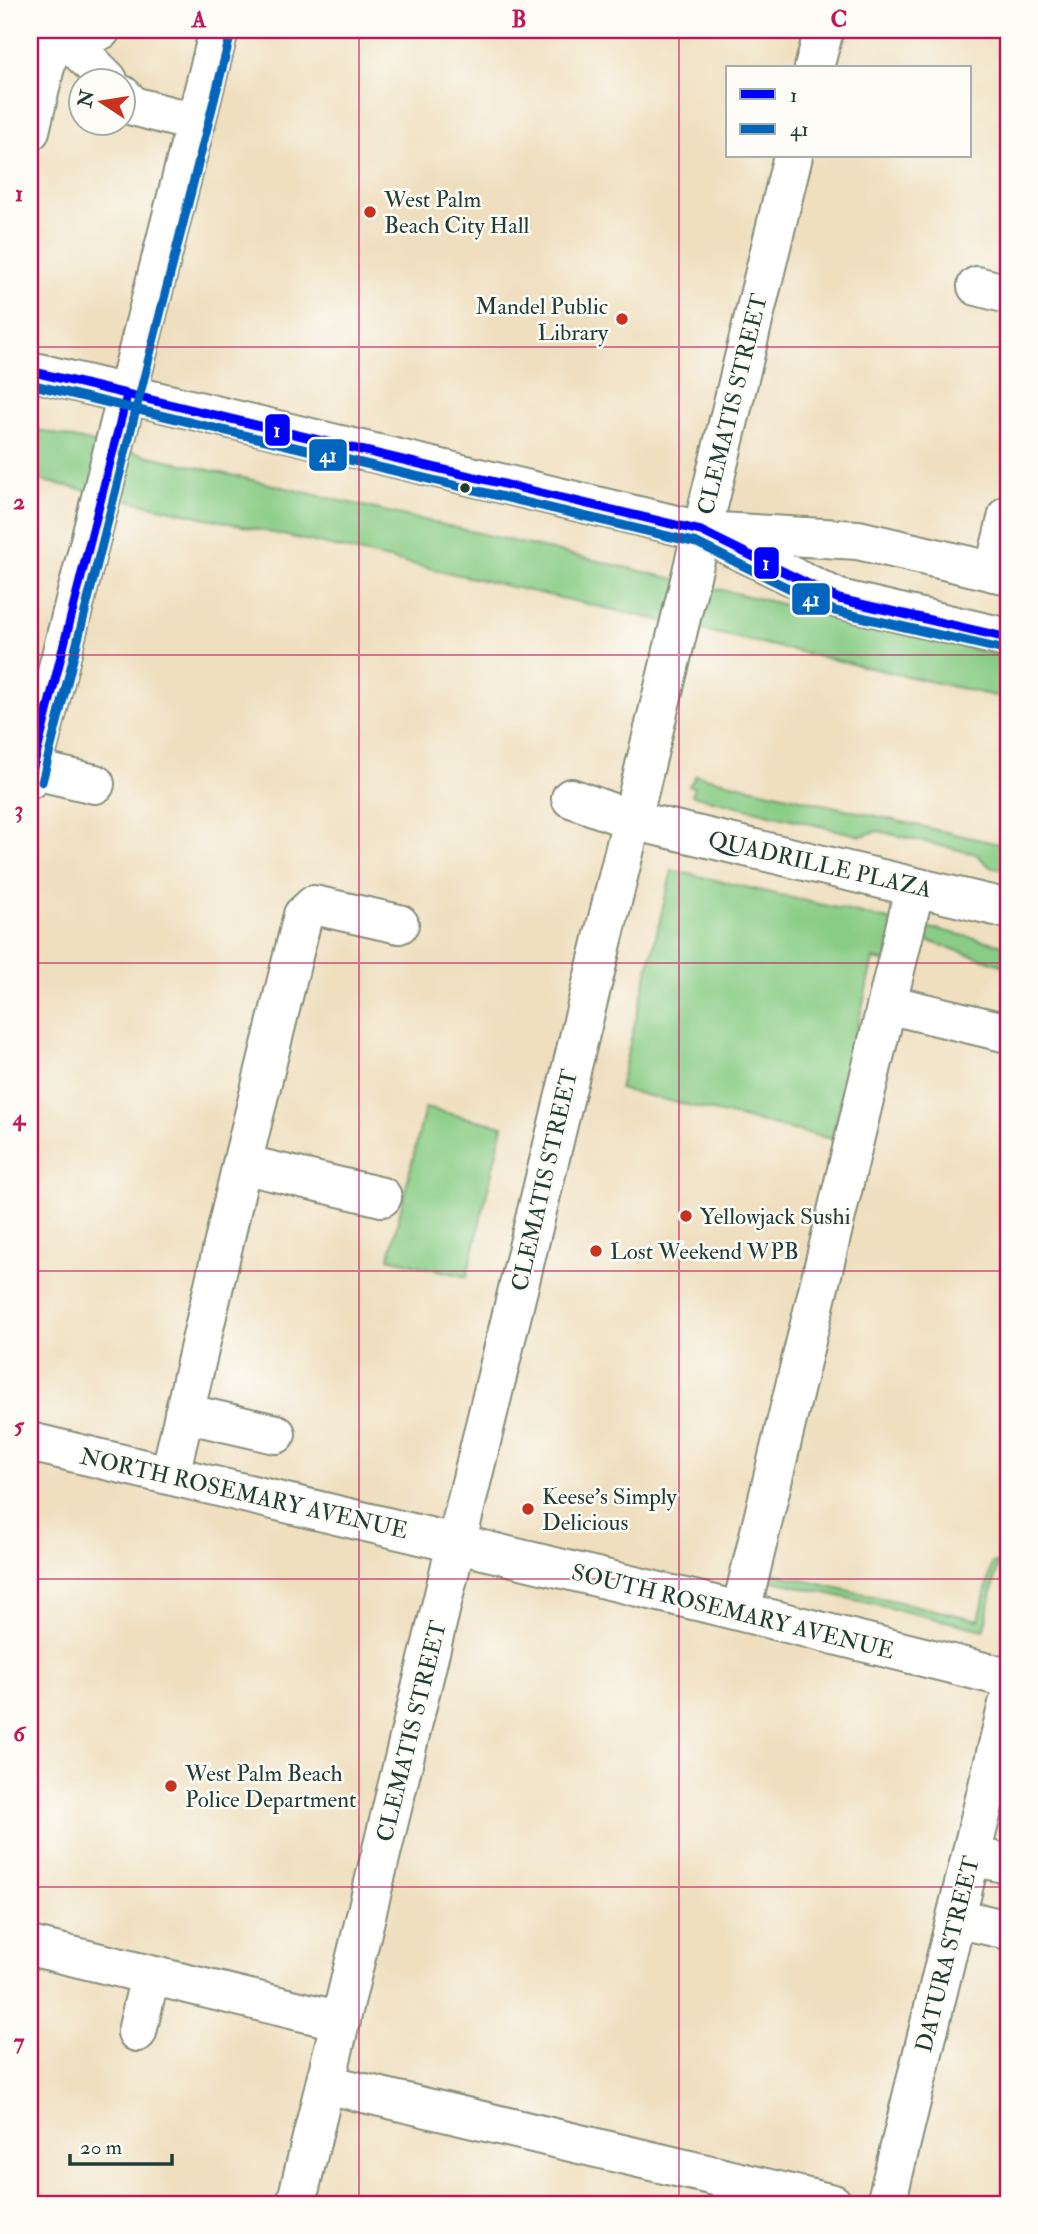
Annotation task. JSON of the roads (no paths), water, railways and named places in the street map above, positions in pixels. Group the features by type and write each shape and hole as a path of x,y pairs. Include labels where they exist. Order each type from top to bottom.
{"street":[{"path":"95,784 31,773 219,30"},
{"path":"815,66 824,30"},
{"path":"30,131 63,35 94,66"},
{"path":"136,107 196,123"},
{"name":"CLEMATIS STREET","path":"296,2204 793,158"},
{"path":"30,372 701,531 858,540 1001,574 1008,515"},
{"path":"701,531 839,599 1008,638"},
{"name":"QUADRILLE PLAZA","path":"571,798 632,820 1008,909"},
{"path":"741,1611 915,887"},
{"path":"170,1475 303,915 314,905 399,924"},
{"path":"887,1004 1008,1033"},
{"path":"242,1164 382,1197"},
{"path":"184,1413 276,1434"},
{"name":"NORTH ROSEMARY AVENUE","path":"30,1442 457,1544"},
{"name":"SOUTH ROSEMARY AVENUE","path":"457,1544 1008,1678"},
{"name":"DATURA STREET","path":"886,2204 971,1856 998,1787 1008,1704"},
{"path":"971,1856 1008,1864"},
{"path":"956,1918 1008,1930"},
{"path":"30,1946 341,2021"},
{"path":"137,2032 150,1975"},
{"path":"326,2084 833,2204"}],"place":[{"name":"West Palm Beach City Hall","path":"370,212"},
{"name":"Mandel Public Library","path":"622,319"},
{"name":"Yellowjack Sushi","path":"686,1216"},
{"name":"Lost Weekend WPB","path":"596,1251"},
{"name":"Keese's Simply Delicious","path":"528,1509"},
{"name":"West Palm Beach Police Department","path":"171,1786"}]}
